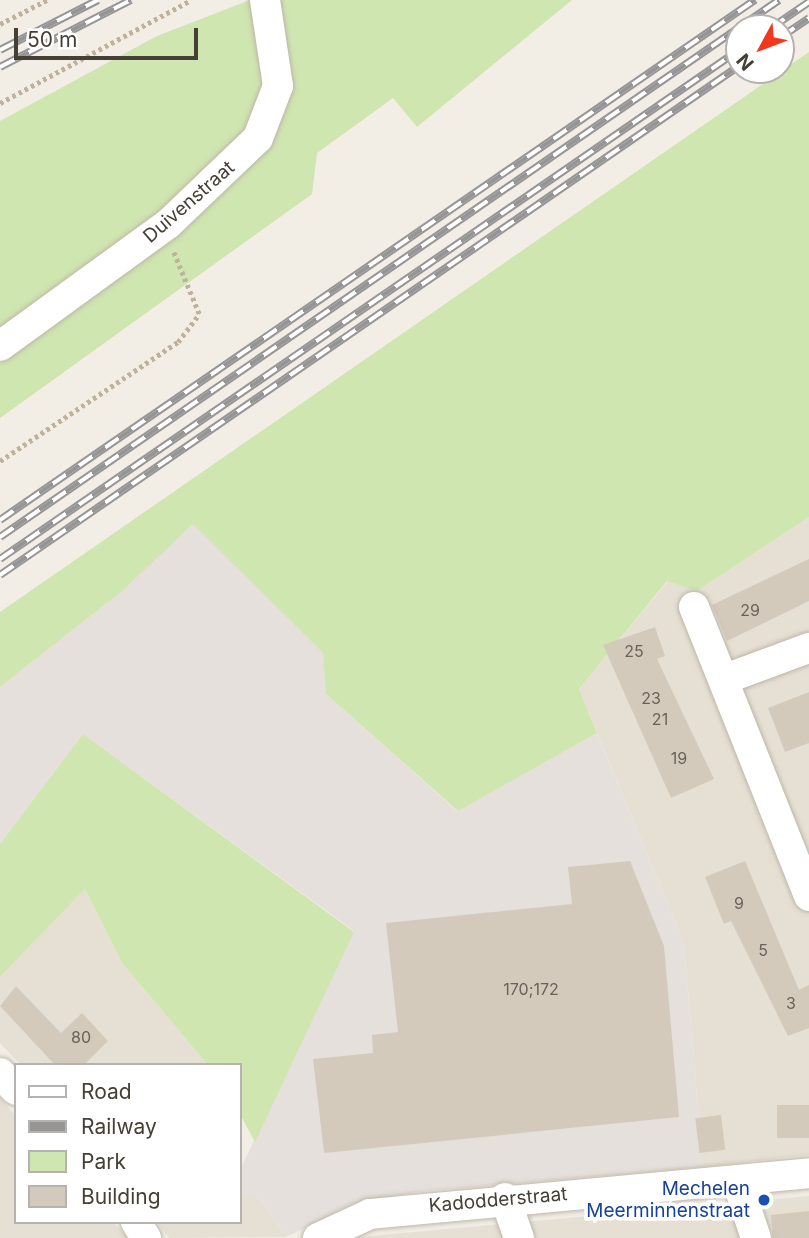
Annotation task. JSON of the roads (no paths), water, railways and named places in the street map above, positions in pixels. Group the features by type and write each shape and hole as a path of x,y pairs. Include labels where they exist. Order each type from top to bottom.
{"street":[{"name":"Duivenstraat","path":"0,346 158,231 230,169 271,112 277,52 265,0"},
{"path":"694,607 809,895"},
{"path":"725,679 809,648"},
{"path":"0,1073 14,1088"},
{"name":"Kadodderstraat","path":"318,1238 370,1214 505,1198 809,1173"},
{"path":"737,1181 756,1238"},
{"path":"505,1198 519,1238"}],"railway":[{"path":"0,50 98,0"},
{"path":"0,67 131,0"},
{"path":"0,520 755,0"},
{"path":"0,537 779,0"},
{"path":"791,14 809,2"},
{"path":"795,28 809,18"},
{"path":"0,559 725,60"},
{"path":"0,575 725,76"}],"place":[{"name":"Mechelen Meerminnenstraat","path":"764,1200"}]}
